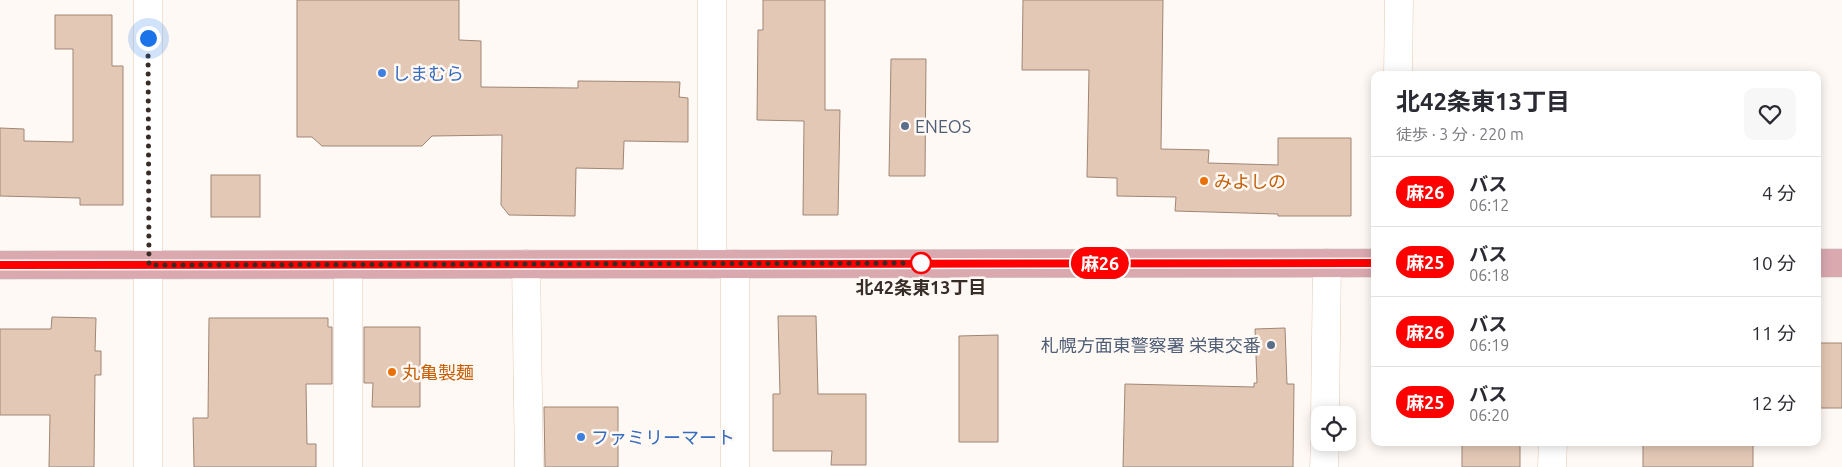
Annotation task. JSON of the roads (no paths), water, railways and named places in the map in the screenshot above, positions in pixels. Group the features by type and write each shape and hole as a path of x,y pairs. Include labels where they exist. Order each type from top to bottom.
{"main road":[{"path":"0,265 1371,262"},
{"path":"1821,263 1842,263"}],"street":[{"path":"148,0 148,467"},
{"path":"712,0 735,467"},
{"path":"1398,71 1399,0"},
{"path":"1325,406 1327,263"},
{"path":"526,264 529,467"},
{"path":"348,265 348,467"},
{"path":"1552,467 1553,446"},
{"path":"1324,467 1325,451"}],"place":[{"name":"しまむら","path":"382,73"},
{"name":"ENEOS","path":"905,126"},
{"name":"みよしの","path":"1204,181"},
{"name":"北42条東13丁目","path":"921,263"},
{"name":"札幌方面東警察署 栄東交番","path":"1271,345"},
{"name":"丸亀製麺","path":"392,372"},
{"name":"ファミリーマート","path":"581,437"}]}
